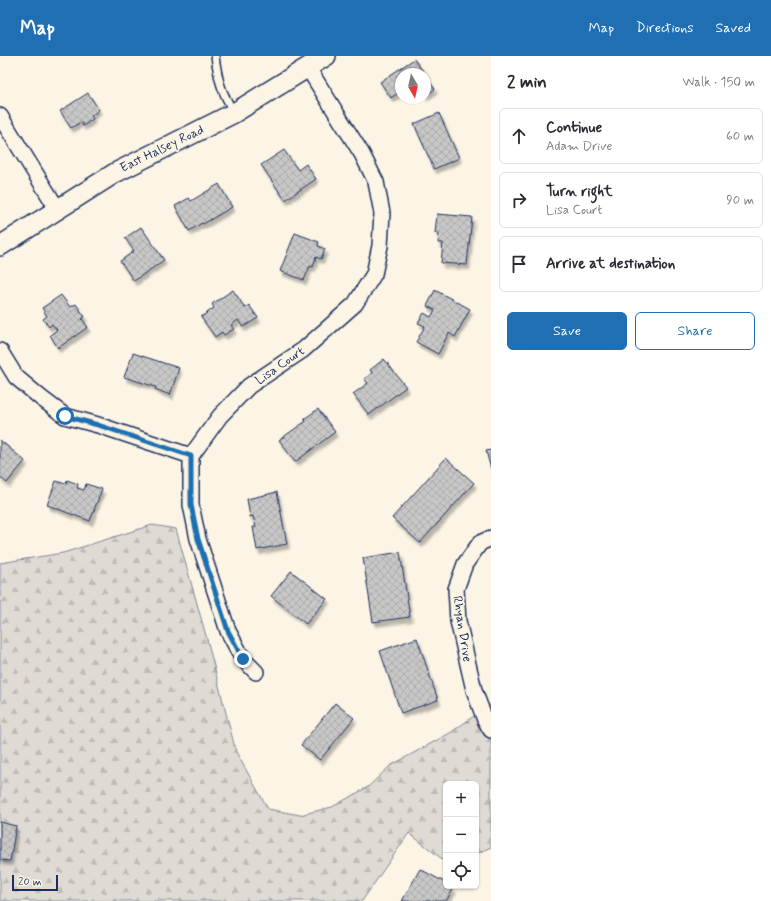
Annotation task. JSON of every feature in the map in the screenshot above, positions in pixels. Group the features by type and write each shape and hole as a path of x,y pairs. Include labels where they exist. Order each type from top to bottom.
{"street":[{"name":"East Halsey Road","path":"0,246 115,173 234,113 326,56"},
{"name":"Lisa Court","path":"191,456 220,416 249,386 303,350 355,304 374,274 380,246 382,213 376,182 362,154 308,68"},
{"path":"0,116 58,210"},
{"path":"0,351 16,377 65,416 98,425 191,456 191,505 202,554 228,631 243,659 256,672"},
{"name":"Rhyan Drive","path":"491,538 480,543 465,564 456,589 458,621 474,690 485,720 491,730"}],"lane":[{"path":"215,56 217,76 225,98 234,113"}],"green space":[{"path":"152,525 176,529 208,643 236,752 268,809 300,815 332,807 368,787 390,766 450,733 491,704 491,847 479,853 479,781 443,781 443,860 409,833 362,901 0,901 0,563 63,553"}],"building":[{"path":"414,59 421,68 401,68"},
{"path":"395,72 395,95 391,98 380,82"},
{"path":"431,83 435,89 431,92"},
{"path":"88,93 99,110 91,116 93,119 83,126 81,122 71,128 60,111"},
{"path":"439,113 459,158 434,169 414,124"},
{"path":"284,150 298,170 306,164 316,179 285,200 261,165"},
{"path":"219,184 232,207 189,231 175,206 189,198 191,201"},
{"path":"437,214 472,217 467,265 441,263 443,243 438,243 439,233 435,233"},
{"path":"141,227 164,260 134,281 120,261 134,251 125,238"},
{"path":"295,233 319,242 318,246 325,249 321,259 316,257 313,267 310,266 304,280 280,271"},
{"path":"233,290 245,308 249,305 258,318 243,327 238,320 231,325 234,329 224,335 222,332 215,337 201,317 214,308 212,304"},
{"path":"435,290 470,309 455,337 449,333 438,354 416,342 425,326 418,323 424,313 431,317 435,310 427,306"},
{"path":"61,295 70,307 76,304 85,317 82,319 88,327 58,348 50,335 57,330 52,324 49,327 43,319 47,316 42,308"},
{"path":"133,353 179,368 170,395 155,389 156,387 124,377"},
{"path":"384,359 406,387 369,415 353,394 368,383 364,379 372,373 370,370"},
{"path":"318,409 335,432 295,462 279,440 306,421 304,419"},
{"path":"0,440 25,461 7,483 0,477"},
{"path":"491,450 491,469 486,451"},
{"path":"446,458 474,483 420,543 392,518"},
{"path":"67,480 78,484 77,488 84,490 86,484 102,489 90,521 47,505 56,481 66,484"},
{"path":"277,492 287,544 257,550 253,527 256,527 253,516 250,517 247,499"},
{"path":"400,552 410,617 373,622 363,558"},
{"path":"291,571 327,599 306,624 271,596"},
{"path":"417,638 438,700 401,713 380,651"},
{"path":"335,703 354,718 320,760 301,745"},
{"path":"0,822 16,826 10,861 0,860"},
{"path":"420,869 443,881 443,889 453,889 446,901 402,901"}],"route":[{"path":"65,416 98,425 191,456 191,505 198,539 211,583 228,631 243,659"}]}
